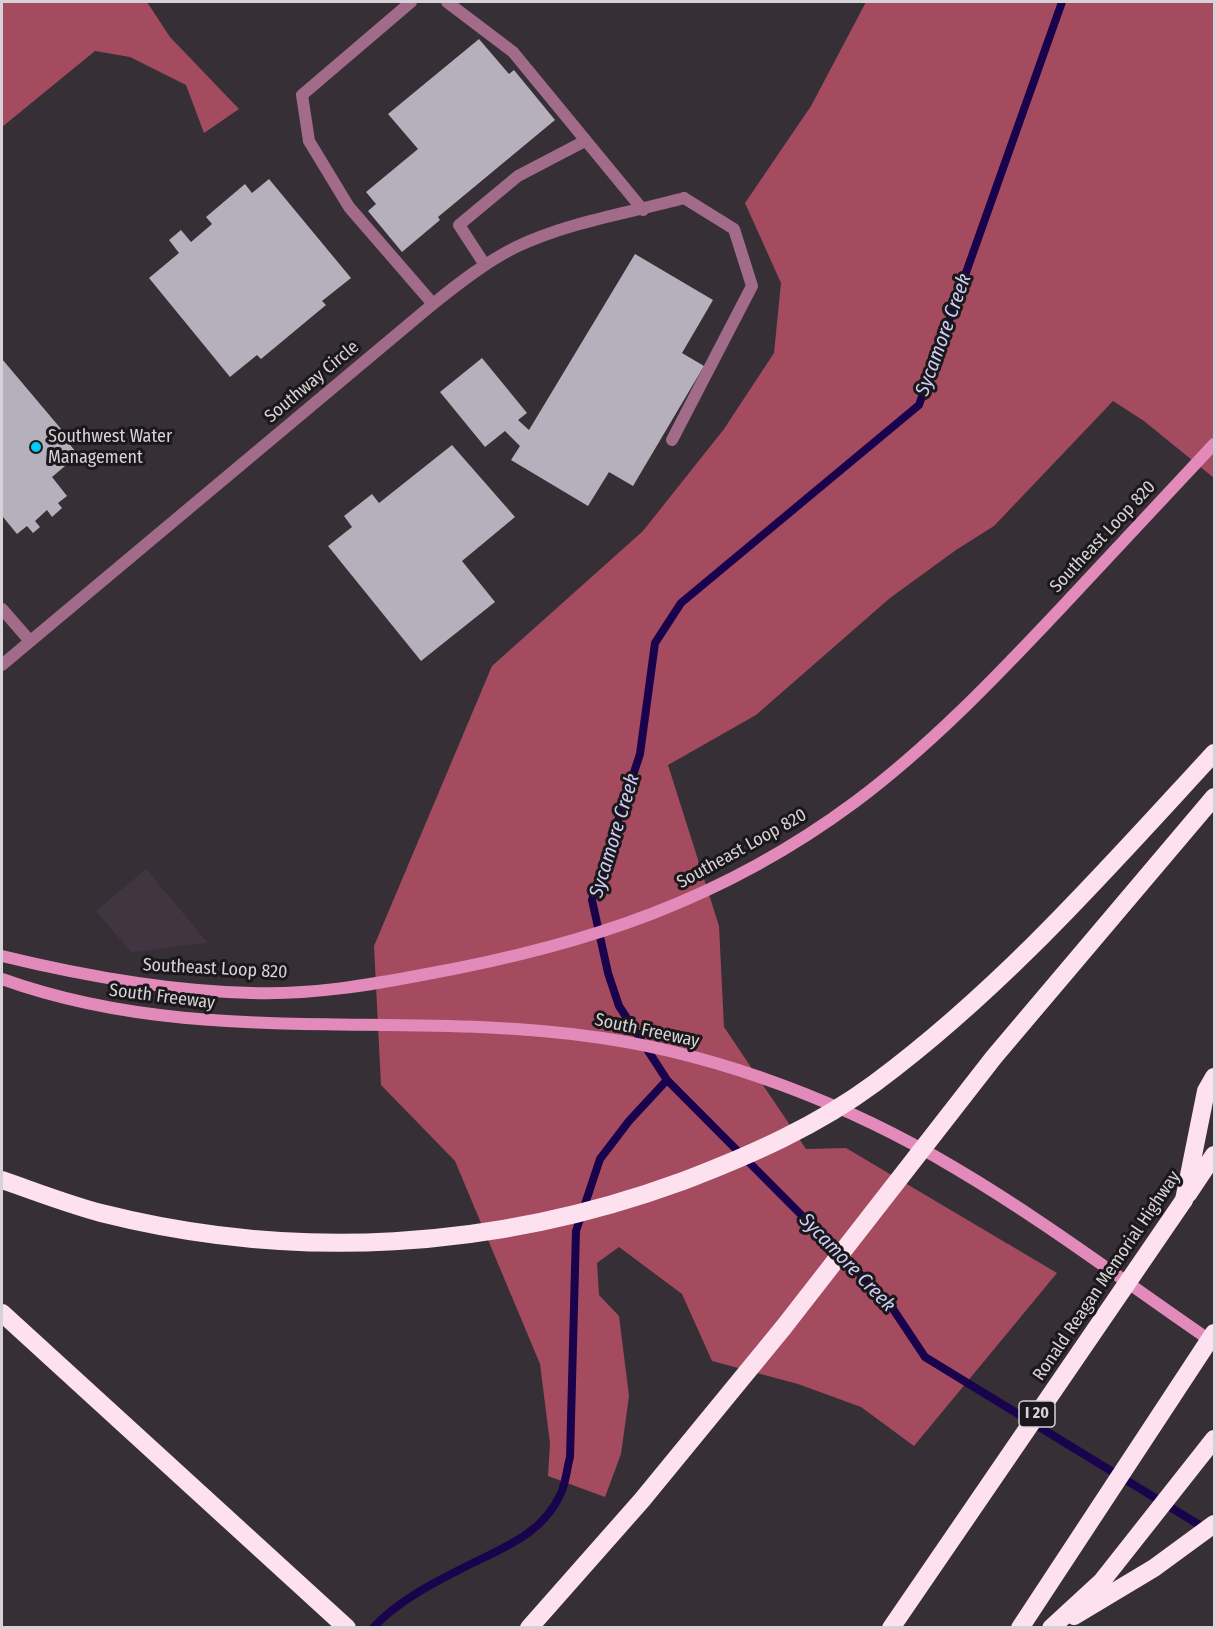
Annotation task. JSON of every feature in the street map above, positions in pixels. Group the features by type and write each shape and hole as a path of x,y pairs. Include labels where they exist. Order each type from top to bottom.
{"highway":[{"path":"2,1180 97,1212 148,1224 264,1240 321,1244 435,1237 546,1223 670,1185 777,1143 874,1084 1024,954 1215,753"},
{"path":"529,1628 720,1407 994,1057 1215,797"},
{"path":"1184,1200 1206,1091 1215,1077"},
{"name":"Ronald Reagan Memorial Highway","path":"891,1628 1215,1155"},
{"path":"2,1314 347,1628"},
{"path":"1020,1628 1215,1333"},
{"path":"1053,1628 1102,1581 1215,1439"},
{"path":"1053,1628 1154,1568 1215,1524"}],"main road":[{"name":"Southeast Loop 820","path":"2,956 111,980 252,993 305,992 464,968 559,945 667,910 722,885 770,858 857,800 960,712 1215,444"},
{"name":"South Freeway","path":"2,979 76,1002 145,1015 303,1026 514,1030 601,1038 681,1055 816,1100 910,1143 987,1188 1215,1343"}],"street":[{"path":"411,2 302,95 309,141 349,207 433,304"},
{"path":"447,2 513,52 643,210"},
{"path":"485,265 459,225 518,176 585,141"},
{"name":"Southway Circle","path":"2,665 433,304 485,265 516,247 549,234 684,198 734,229 752,286 672,440"},
{"path":"2,609 30,641"}],"shaded area":[{"path":"2,2 147,2 170,37 239,109 204,133 186,85 130,57 95,51 2,127"},
{"path":"866,2 1214,2 1214,478 1144,421 1113,401 994,526 956,550 890,598 756,715 668,765 719,926 724,1027 806,1149 846,1148 1057,1273 914,1446 861,1407 798,1384 712,1361 682,1294 619,1247 597,1263 599,1295 619,1316 629,1396 621,1454 605,1497 548,1476 550,1443 540,1364 455,1161 381,1085 374,946 492,666 643,531 724,429 774,353 781,283 745,203 811,106"},
{"path":"146,869 208,943 131,952 96,911"}],"building":[{"path":"479,39 509,74 514,70 555,120 438,217 440,220 402,252 368,211 376,204 366,192 418,149 388,114"},
{"path":"269,179 351,278 322,301 326,305 261,359 257,355 230,377 149,278 179,253 169,240 181,230 191,242 212,224 206,217 245,184 252,193"},
{"path":"635,254 713,300 682,353 704,366 633,486 609,472 588,506 511,460 520,446 505,431 485,447 440,392 482,358 527,413 518,420 529,430"},
{"name":"Southwest Water Management","path":"2,359 67,436 65,438 78,455 52,477 67,496 58,503 62,508 52,517 47,510 35,521 40,527 33,533 27,526 17,534 2,518"},
{"path":"452,445 515,517 462,561 495,602 421,661 328,546 352,527 344,516 372,494 379,503"}],"waterway":[{"name":"Sycamore Creek","path":"1062,2 919,405 681,603 655,643 640,754 592,900 608,973 619,1006 667,1080 889,1303 925,1357 1206,1529"},
{"path":"373,1628 381,1619 412,1596 516,1541 542,1521 553,1508 561,1493 570,1457 576,1231 600,1159 629,1121 667,1080"}],"place":[{"name":"Southwest Water Management","path":"36,447"}]}
